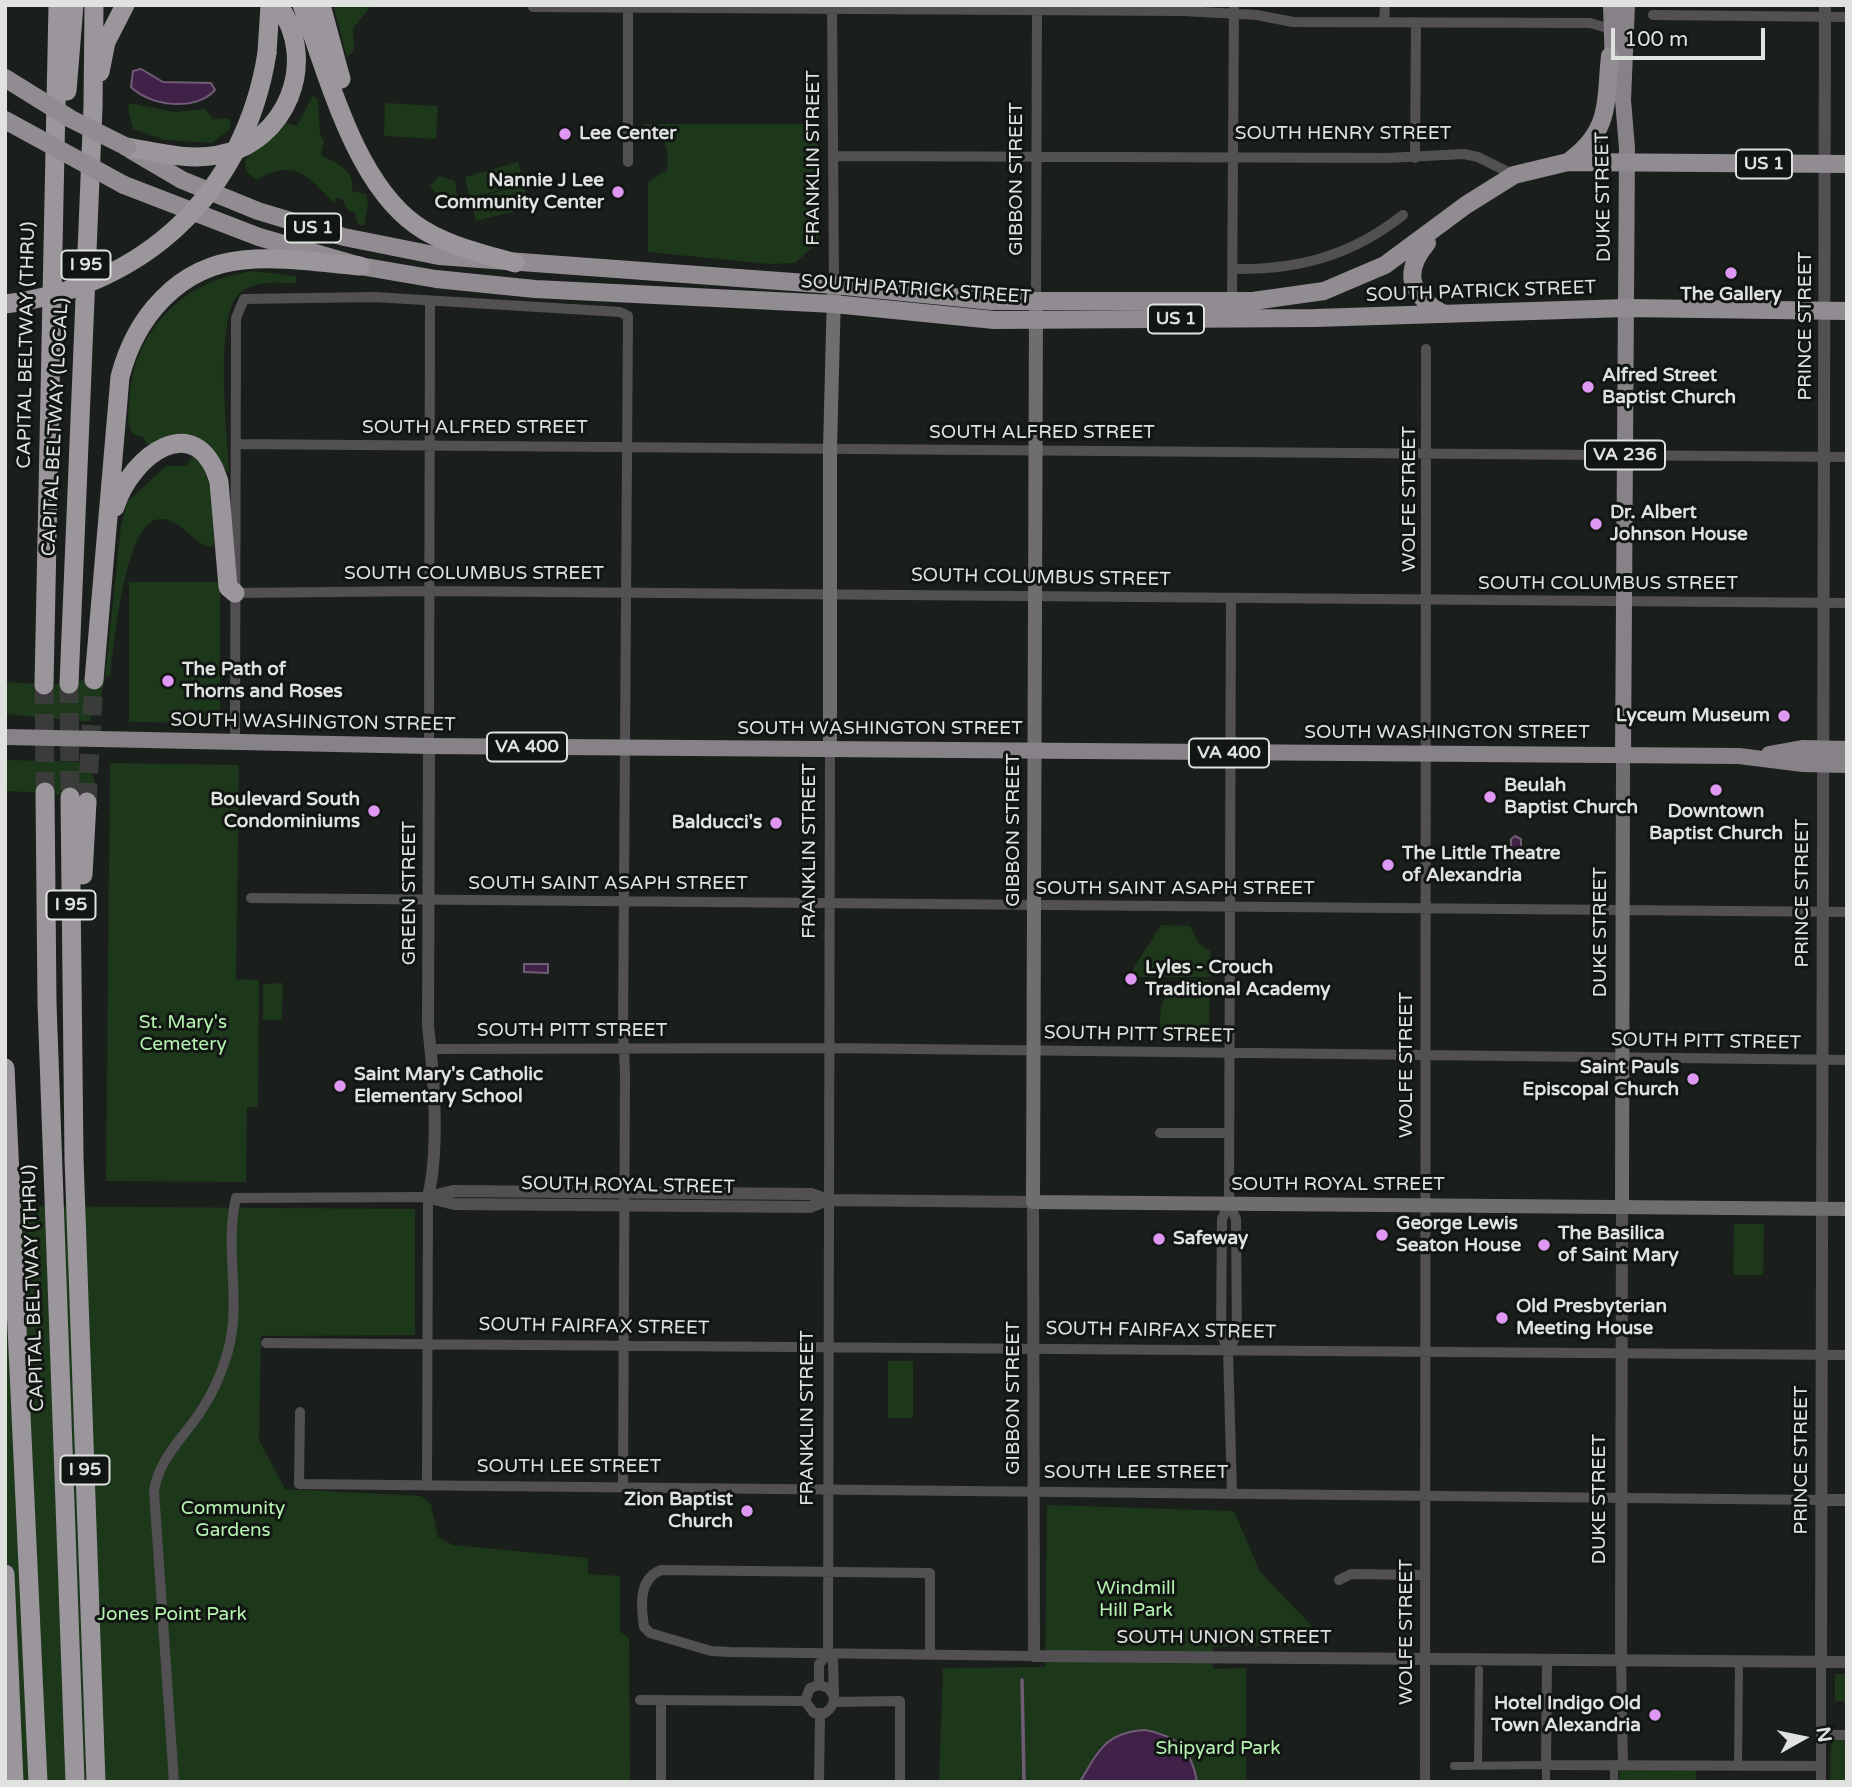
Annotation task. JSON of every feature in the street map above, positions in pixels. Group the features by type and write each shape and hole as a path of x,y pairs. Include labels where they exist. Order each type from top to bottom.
{"highway":[{"name":"CAPITAL BELTWAY (THRU)","path":"44,685 53,266 52,175 58,5"},
{"path":"53,266 74,5"},
{"name":"CAPITAL BELTWAY (LOCAL)","path":"69,684 93,107 94,5"},
{"path":"93,107 106,42 125,5"},
{"path":"5,304 64,292 111,273 163,241 199,207 226,170 257,104 267,53 270,5"},
{"path":"127,147 204,157 237,151 263,135 286,106 296,73 295,41 278,5"},
{"path":"302,5 357,148 373,181 416,225 455,244 515,263"},
{"path":"321,5 357,148"},
{"path":"1568,162 1587,148 1602,124 1610,56"},
{"name":"US 1","path":"5,78 71,119 127,147"},
{"name":"SOUTH PATRICK STREET","path":"5,120 124,185 259,237 360,266 436,279 535,289 834,304 956,318 1036,310 1442,313 1626,308 1847,311"},
{"name":"SOUTH PATRICK STREET","path":"127,147 182,180 290,221 393,248 477,261 834,285 1036,310"},
{"name":"US 1","path":"1514,175 1568,162 1847,164"},
{"name":"SOUTH PATRICK STREET","path":"1232,310 1345,284 1385,265 1441,223 1514,175"},
{"path":"1441,223 1418,253 1411,273 1423,300 1442,313"},
{"path":"94,680 120,377 132,340 159,302 186,280 234,261 271,260 360,266"},
{"path":"108,535 119,493 139,462 160,448 191,446 201,452 215,470 220,494 228,587 236,593"},
{"name":"CAPITAL BELTWAY (THRU)","path":"45,792 52,1158 75,1782"},
{"name":"I 95","path":"79,800 72,1013 74,1158 96,1782"},
{"name":"CAPITAL BELTWAY (THRU)","path":"5,1068 38,1782"},
{"path":"5,1574 14,1782"}],"main road":[{"name":"DUKE STREET","path":"1611,5 1610,56 1623,100"},
{"name":"DUKE STREET","path":"1622,1207 1626,308 1626,162 1623,100 1627,5"},
{"name":"FRANKLIN STREET","path":"830,749 830,448 834,285"},
{"name":"GIBBON STREET","path":"1033,1202 1036,310"},
{"name":"SOUTH WASHINGTON STREET","path":"5,737 429,746 1754,757 1802,748 1847,765"},
{"name":"SOUTH WASHINGTON STREET","path":"1822,756 1847,749"},
{"name":"SOUTH ROYAL STREET","path":"1033,1202 1847,1209"}],"street":[{"path":"1384,22 1385,5"},
{"path":"628,6 628,162"},
{"path":"533,7 1233,9 1293,22 1562,22 1590,23 1611,29"},
{"name":"FRANKLIN STREET","path":"832,7 834,285"},
{"name":"GIBBON STREET","path":"1036,310 1037,8"},
{"path":"1232,310 1233,9"},
{"path":"1653,15 1826,11 1847,17"},
{"name":"PRINCE STREET","path":"1821,1782 1826,11"},
{"path":"1415,158 1416,22"},
{"name":"SOUTH HENRY STREET","path":"833,156 1415,158 1464,155 1478,158 1514,175"},
{"path":"1233,270 1289,268 1330,257 1368,240 1403,215"},
{"path":"235,743 238,308 250,296 430,300 620,312 628,316 622,1050 625,1074 624,1486"},
{"name":"GREEN STREET","path":"427,1485 428,1197 433,1176 429,901 430,300"},
{"name":"WOLFE STREET","path":"1425,1782 1424,1056 1428,600 1426,349"},
{"name":"SOUTH ALFRED STREET","path":"236,444 1847,457"},
{"name":"SOUTH COLUMBUS STREET","path":"236,593 430,591 1847,603"},
{"path":"1231,598 1229,1203 1222,1219 1221,1333 1228,1350 1232,1493"},
{"name":"FRANKLIN STREET","path":"830,749 826,1571 828,1654 834,1661 834,1700"},
{"name":"SOUTH SAINT ASAPH STREET","path":"251,898 1847,912"},
{"name":"SOUTH PITT STREET","path":"431,1049 829,1048 1847,1060"},
{"path":"1160,1133 1229,1133"},
{"name":"SOUTH ROYAL STREET","path":"174,1782 166,1632 154,1491 164,1459 210,1396 228,1351 235,1305 230,1222 236,1198 428,1197 453,1191 625,1199 811,1194 828,1200 1033,1202"},
{"name":"GIBBON STREET","path":"1033,1202 1034,1656"},
{"name":"DUKE STREET","path":"1618,1764 1621,1660 1622,1207"},
{"name":"SOUTH FAIRFAX STREET","path":"266,1343 1847,1355"},
{"name":"SOUTH LEE STREET","path":"300,1412 299,1484 1847,1500"},
{"name":"SOUTH UNION STREET","path":"826,1571 661,1570 652,1573 643,1588 644,1627 673,1641 711,1651 1847,1662"},
{"path":"826,1571 930,1573 930,1654"},
{"path":"1339,1580 1351,1574 1425,1575"},
{"name":"FRANKLIN STREET","path":"819,1685 819,1664 828,1654"},
{"path":"1546,1660 1546,1782"},
{"path":"1738,1766 1739,1661"},
{"path":"1478,1765 1479,1670"},
{"path":"819,1685 829,1688 834,1700 829,1710 820,1714 809,1710 805,1701 810,1688 819,1685"},
{"path":"1479,1696 1488,1696"},
{"path":"640,1700 805,1701"},
{"path":"661,1700 661,1782"},
{"path":"834,1700 900,1701 900,1782"},
{"path":"819,1782 820,1714"},
{"path":"1821,1735 1847,1735"},
{"path":"1454,1766 1512,1761 1546,1765 1821,1766"},
{"path":"1614,1782 1618,1764"}],"green space":[{"path":"333,5 372,5 353,28 354,50 347,58"},
{"path":"313,95 318,100 320,133 324,142 321,155 348,173 352,191 366,194 368,204 364,226 358,224 355,213 348,210 342,199 336,198 335,204 309,178 300,173 281,170 256,180 246,171 245,162 258,147 286,123 297,126"},
{"path":"130,103 174,112 205,109 213,119 228,118 231,123 229,130 212,143 165,140 133,129 128,108"},
{"path":"385,103 438,106 436,139 384,136"},
{"path":"644,124 818,124 818,243 795,263 769,264 648,252 648,182 667,170 668,155 661,138 643,127"},
{"path":"518,162 524,184 470,198 465,177"},
{"path":"439,176 455,181 457,196 442,200 430,186"},
{"path":"524,185 530,207 476,221 471,199"},
{"path":"252,271 296,276 296,283 252,286 240,293 232,306 224,351 229,474 216,458 147,444 143,437 134,435 131,431 128,410 132,376 138,358 145,342 166,313 195,290 211,282"},
{"path":"192,457 199,459 211,488 214,545 209,547 203,544 167,520 160,519 148,525 129,561 118,614 110,676 105,677 121,526 127,502 166,466 187,466"},
{"path":"129,582 220,582 220,723 129,722"},
{"path":"105,677 101,697 89,722 5,714 5,682 51,685"},
{"path":"5,760 89,762 96,786 97,806 53,793 5,791"},
{"name":"St. Mary's Cemetery","path":"110,763 239,765 236,979 259,980 258,1107 247,1107 246,1182 106,1181"},
{"path":"1161,925 1190,926 1199,944 1210,951 1212,977 1133,977 1133,969"},
{"path":"1193,979 1210,980 1209,1036 1161,1035 1160,1015 1168,992 1174,986"},
{"path":"283,983 282,1020 263,1020 263,984"},
{"name":"Jones Point Park","path":"5,1206 415,1209 415,1335 261,1336 259,1440 285,1489 421,1496 431,1504 438,1537 453,1545 588,1558 588,1574 620,1576 620,1631 629,1638 630,1782 5,1782"},
{"path":"1734,1224 1764,1224 1763,1275 1733,1275"},
{"path":"888,1361 913,1361 913,1418 888,1418"},
{"name":"Windmill Hill Park","path":"1047,1505 1234,1511 1260,1572 1311,1625 1312,1644 1213,1647 1213,1669 1246,1668 1246,1782 1197,1782 1186,1753 1163,1733 1100,1747 1080,1782 1032,1782 1018,1778 1016,1782 939,1782 943,1668 1045,1667"},
{"path":"1835,1674 1847,1674 1847,1701 1835,1701"},
{"path":"1847,1739 1847,1782 1830,1782 1831,1745 1835,1740"},
{"path":"1619,1770 1696,1770 1696,1782 1619,1782"}],"shaded area":[{"path":"141,69 163,82 211,83 215,90 206,97 185,104 149,99 131,87 133,71"},
{"path":"1515,836 1521,839 1521,858 1516,861 1511,858 1511,839"},
{"path":"524,964 548,964 548,973 524,972"},
{"path":"1145,1730 1166,1736 1181,1746 1191,1761 1197,1782 1080,1782 1098,1752 1112,1739"}],"waterway":[{"path":"1022,1680 1024,1779"}],"tunnel":[{"path":"87,802 94,680"},
{"path":"69,684 70,797"},
{"path":"44,685 45,792"}],"place":[{"name":"Lee Center","path":"565,134"},
{"name":"Nannie J Lee Community Center","path":"618,192"},
{"name":"The Gallery","path":"1731,273"},
{"name":"Alfred Street Baptist Church","path":"1588,387"},
{"name":"Dr. Albert Johnson House","path":"1596,524"},
{"name":"The Path of Thorns and Roses","path":"168,681"},
{"name":"Lyceum Museum","path":"1784,716"},
{"name":"Downtown Baptist Church","path":"1716,790"},
{"name":"Beulah Baptist Church","path":"1490,797"},
{"name":"Boulevard South Condominiums","path":"374,811"},
{"name":"Balducci's","path":"776,823"},
{"name":"The Little Theatre of Alexandria","path":"1388,865"},
{"name":"Lyles - Crouch Traditional Academy","path":"1131,979"},
{"name":"Saint Pauls Episcopal Church","path":"1693,1079"},
{"name":"Saint Mary's Catholic Elementary School","path":"340,1086"},
{"name":"George Lewis Seaton House","path":"1382,1235"},
{"name":"Safeway","path":"1159,1239"},
{"name":"The Basilica of Saint Mary","path":"1544,1245"},
{"name":"Old Presbyterian Meeting House","path":"1502,1318"},
{"name":"Zion Baptist Church","path":"747,1511"},
{"name":"Hotel Indigo Old Town Alexandria","path":"1655,1715"}],"park label":[{"name":"Community Gardens","path":"233,1520"},
{"name":"Shipyard Park","path":"1218,1749"}]}
